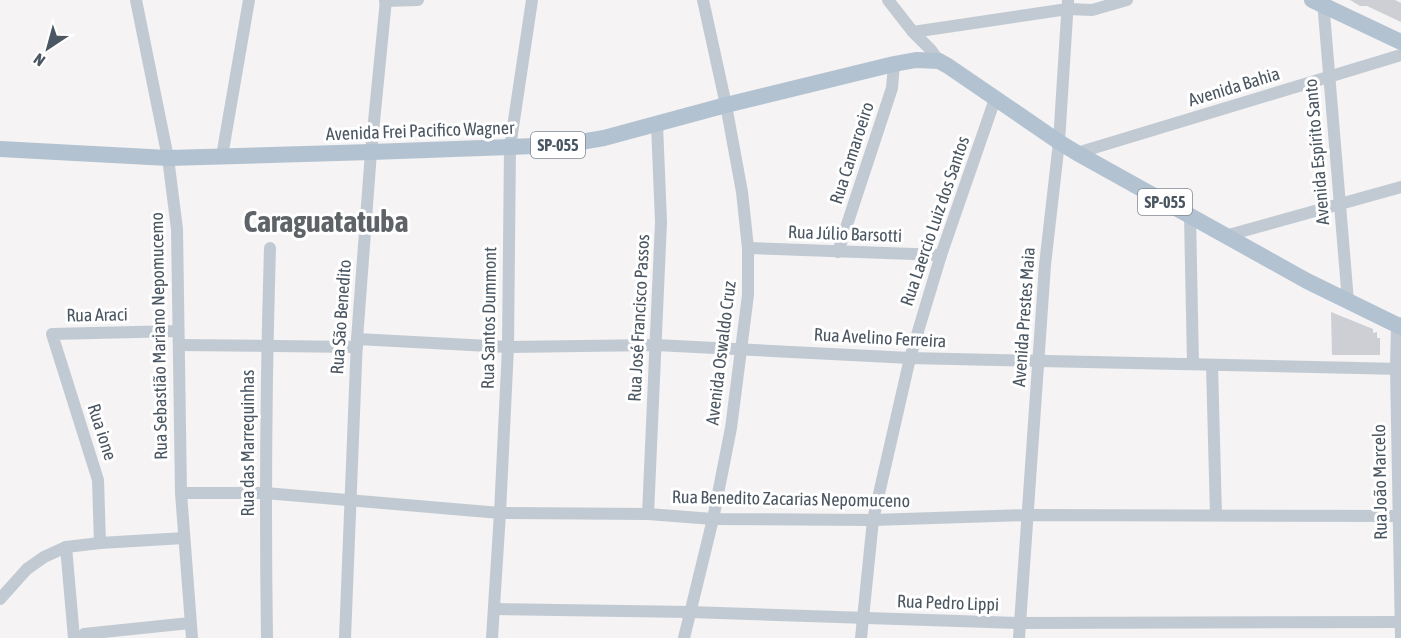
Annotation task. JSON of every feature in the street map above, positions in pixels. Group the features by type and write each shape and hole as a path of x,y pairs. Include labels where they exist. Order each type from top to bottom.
{"main road":[{"path":"1320,2 1401,42"},
{"name":"Avenida Frei Pacifico Wagner","path":"0,149 168,158 563,145 604,138 726,105 894,64 916,60 939,61"},
{"name":"SP-055","path":"939,61 1077,153 1307,281 1400,325"}],"street":[{"name":"Rua Sebastião Mariano Nepomucemo","path":"136,0 168,158 177,229 181,492 192,638"},
{"path":"222,156 249,0"},
{"path":"386,1 418,0"},
{"name":"Rua Santos Dummont","path":"492,638 508,347 510,147 532,0"},
{"name":"Avenida Oswaldo Cruz","path":"684,638 713,519 731,428 748,296 748,248 742,192 703,0"},
{"path":"888,0 939,61"},
{"path":"913,32 1068,5 1092,10 1127,0"},
{"name":"Rua São Benedito","path":"345,638 357,343 371,152 386,1"},
{"name":"Avenida Espírito Santo","path":"1320,2 1329,77 1348,301"},
{"name":"Avenida Prestes Maia","path":"1019,638 1045,265 1059,142 1068,5"},
{"name":"Avenida Bahia","path":"1077,153 1401,56"},
{"name":"Rua Camaroeiro","path":"838,252 892,88 894,64"},
{"name":"Rua Laercio Luiz dos Santos","path":"861,638 873,520 910,358 941,255 995,99"},
{"name":"Rua José Francisco Passos","path":"648,514 661,222 657,124"},
{"path":"1225,236 1401,188"},
{"path":"1190,216 1193,364"},
{"name":"Rua das Marrequinhas","path":"267,638 265,493 270,248"},
{"name":"Rua Júlio Barsotti","path":"748,248 941,255"},
{"name":"Rua João Marcelo","path":"1400,325 1401,638"},
{"name":"Rua Araci","path":"52,334 178,331"},
{"name":"Rua ione","path":"52,334 98,480 100,543"},
{"name":"Rua Avelino Ferreira","path":"179,345 267,346 357,343 508,347 656,345 910,358 1399,369"},
{"path":"1212,365 1216,515"},
{"name":"Rua Benedito Zacarias Nepomuceno","path":"181,492 265,493 500,513 648,514 713,519 873,520 1028,515 1400,516"},
{"path":"0,599 27,569 44,557 66,547 184,538"},
{"path":"66,547 79,636 190,622"},
{"name":"Rua Pedro Lippi","path":"494,609 690,612 1021,623 1401,622"}],"building":[{"path":"1350,0 1395,0 1401,3 1401,22 1367,6 1360,6"},
{"path":"1331,312 1373,329 1373,333 1377,332 1377,338 1380,338 1380,355 1332,355"}],"district":[{"name":"Caraguatatuba","path":"326,222"}]}
